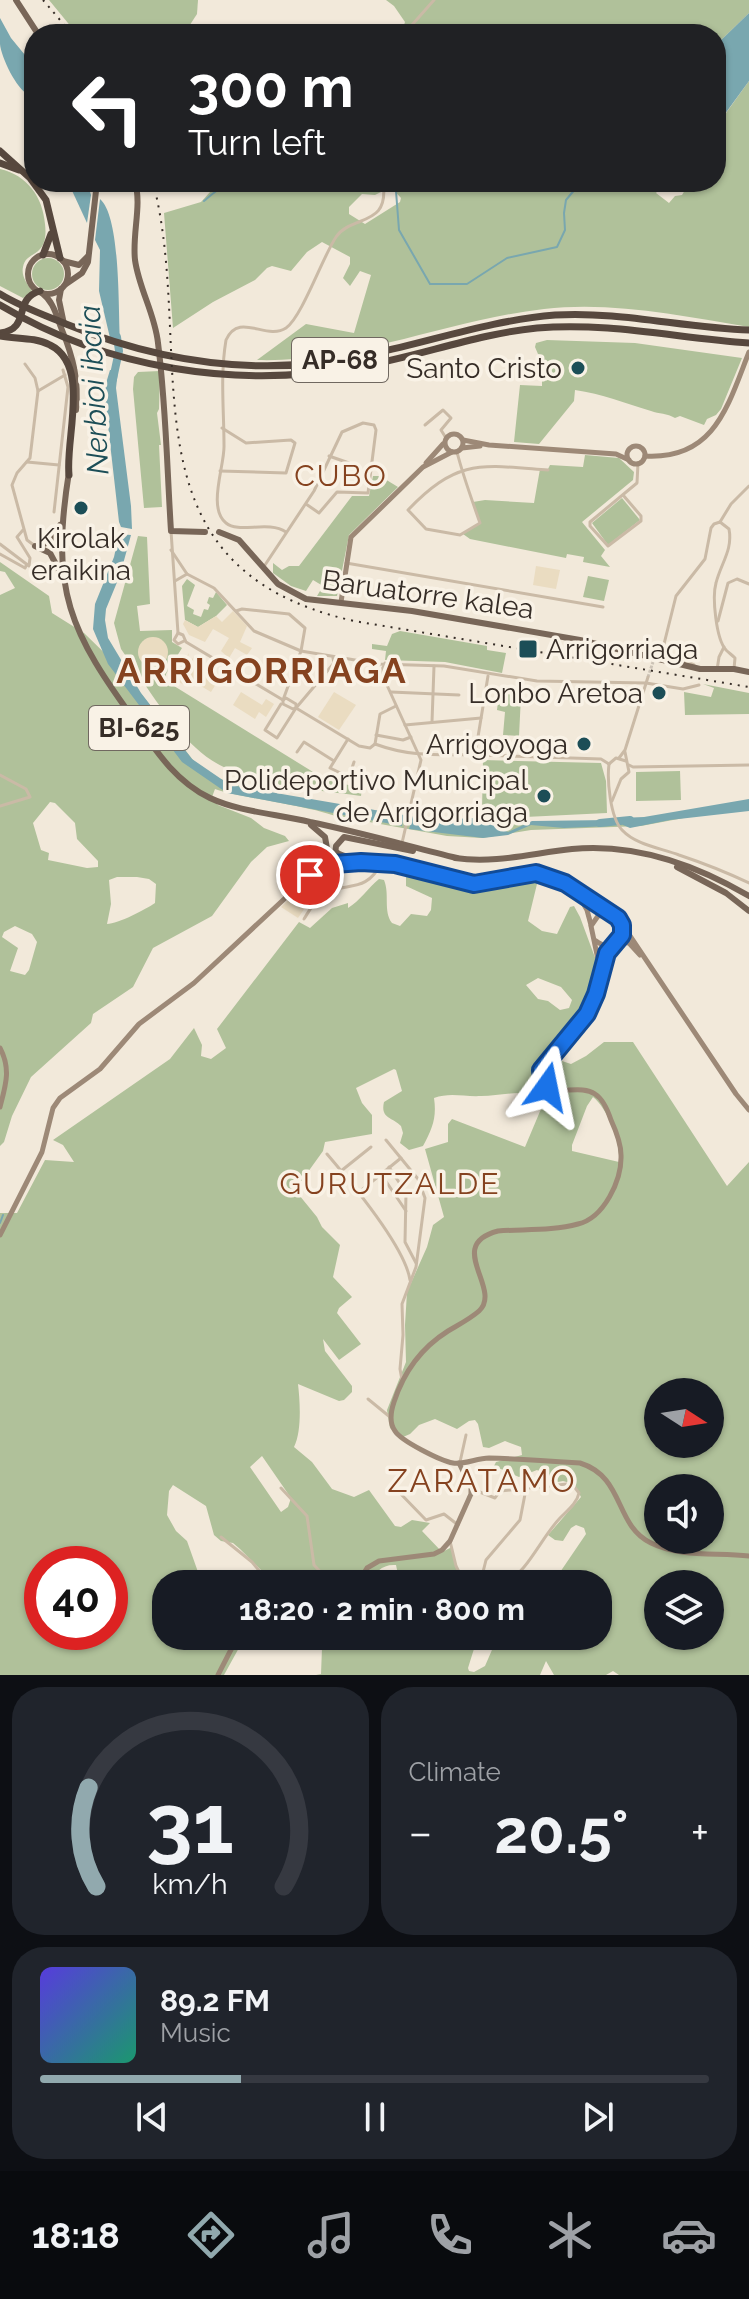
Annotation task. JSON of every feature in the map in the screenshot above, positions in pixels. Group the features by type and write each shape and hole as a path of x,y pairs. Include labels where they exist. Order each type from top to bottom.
{"highway":[{"path":"0,151 24,173"},
{"path":"0,163 24,173"},
{"path":"39,192 46,200 62,259"},
{"path":"43,255 53,228"},
{"name":"AP-68","path":"0,292 38,313 109,342 196,362 271,366 334,361 378,353 479,326 556,315 627,317 749,330"},
{"path":"0,334 17,326 25,301 31,294 40,292"},
{"name":"AP-68","path":"2,308 107,353 195,372 252,376 322,373 391,360 487,336 557,327 631,329 749,343"},
{"path":"0,334 51,345 69,363 73,396 67,457 69,475"}],"main road":[{"path":"16,0 32,24"},
{"path":"40,292 51,293 62,288 86,268 96,192"},
{"path":"137,192 135,260 158,338 171,531 205,532"},
{"path":"43,255 79,265 86,260 90,250"},
{"name":"BI-625","path":"43,255 32,263 30,281 52,302 68,343"},
{"name":"BI-625","path":"62,259 68,274 59,305 78,391 61,521 64,584 76,625 96,666 167,765 183,781 207,797 231,806 457,858 499,860 592,847 615,848 692,868 749,896"},
{"path":"170,517 182,531"},
{"path":"35,546 48,544 61,521"},
{"name":"Baruatorre kalea","path":"219,532 239,540 278,584 298,596 555,635 700,669 749,672"},
{"path":"35,546 54,557 64,584"},
{"path":"272,814 320,830 334,864"},
{"path":"310,875 332,853 339,840 349,837 457,858"},
{"path":"332,853 348,858 382,859 395,864"},
{"path":"654,856 707,882 749,911"}],"street":[{"path":"413,24 434,0"},
{"path":"286,532 267,525 238,526 226,523 218,498 224,446 221,392 229,333 240,327 275,332 288,327 336,238 349,226 366,222 378,209 383,192"},
{"path":"623,495 641,517 641,522 607,546 590,523 638,481 638,463 645,456 677,454 694,447 709,434 722,416 749,352"},
{"path":"25,364 35,378 38,391 27,462 12,485 27,540 35,546"},
{"path":"54,512 68,387 63,370"},
{"path":"38,391 65,375"},
{"path":"425,425 443,410 451,418 441,430 446,448 457,451"},
{"path":"262,568 306,504 346,429 363,423 374,425 368,493 337,492 319,513 306,504"},
{"path":"220,471 286,473 295,443 289,440 246,443 222,428"},
{"path":"341,602 351,537 454,434 463,440 489,445 616,454 638,463"},
{"path":"463,440 457,451 462,469 480,523 460,535 426,529 408,510 432,487 462,469 486,465 548,470"},
{"path":"423,467 457,451 489,445"},
{"path":"616,454 639,446 645,456"},
{"path":"629,449 629,460"},
{"path":"329,456 349,463"},
{"path":"27,462 59,465"},
{"path":"700,669 670,655 665,641 676,596 705,559 711,528 720,522 731,504 749,486"},
{"path":"720,522 729,529 730,539 714,590 718,624 724,647 735,658 734,669"},
{"path":"0,554 25,568 30,563 17,537 23,529"},
{"path":"171,531 178,633 174,641 179,644 184,641"},
{"path":"0,544 26,566"},
{"path":"171,550 187,574 214,588 254,631 301,651 333,658 434,664 537,681 646,683 686,689 699,685"},
{"path":"346,563 603,607"},
{"path":"174,571 182,568"},
{"path":"175,581 187,574"},
{"path":"718,624 728,583 737,579 749,584"},
{"path":"236,611 289,614 306,631 282,701 265,730 277,738 296,708 334,663 333,658"},
{"path":"178,633 183,635 184,641 359,746 370,748 375,744 380,714 397,706"},
{"path":"717,670 724,647"},
{"path":"721,652 728,652"},
{"path":"385,663 381,672 420,756 416,788 402,844"},
{"path":"432,722 434,664"},
{"path":"475,755 489,674"},
{"path":"609,764 625,750 648,677"},
{"path":"391,692 459,695"},
{"path":"405,725 481,718"},
{"path":"376,735 403,740 411,737"},
{"path":"348,739 330,768 349,777 354,762"},
{"path":"297,752 304,742 334,761"},
{"path":"375,744 420,756 601,759 609,764 611,805 621,829 640,842 749,883"},
{"path":"611,805 629,766 625,750"},
{"path":"619,758 629,766 749,765"},
{"path":"0,775 26,789 30,797 0,806"},
{"path":"611,775 621,779"},
{"path":"304,919 318,898 351,885 361,885 373,876 382,862"},
{"path":"0,1235 42,1152 53,1108 60,1098 100,1069 139,1024 194,983 310,875 334,864 382,862 474,884 536,873 565,883 620,921 749,1110"},
{"path":"575,891 584,903 591,926 600,968 599,986"},
{"path":"591,926 598,916 610,914"},
{"path":"620,921 623,932 604,960 599,986 587,1014 541,1070 547,1087 558,1091 587,1090 597,1095 611,1119 620,1145 621,1167 617,1181 604,1205 588,1221 498,1231 480,1240 474,1252 474,1263 485,1288 483,1306 479,1312 422,1351 402,1380 391,1418 395,1432 402,1439 452,1463 488,1458 588,1466 605,1476 630,1524 651,1543 701,1555 749,1556"},
{"path":"594,940 603,946 629,943 646,961"},
{"path":"0,1048 7,1061 8,1074 0,1107"},
{"path":"386,1140 418,1179 425,1198 417,1265 401,1310 402,1380"},
{"path":"341,1171 371,1147"},
{"path":"327,1154 404,1260 410,1280"},
{"path":"358,1193 401,1158"},
{"path":"389,1167 404,1187 407,1212 405,1242 417,1265"},
{"path":"381,1174 407,1212"},
{"path":"0,1209 10,1214"},
{"path":"368,1399 391,1418"},
{"path":"366,1570 379,1561 434,1554 450,1541 470,1501 471,1488 459,1463 466,1435"},
{"path":"471,1488 495,1498 500,1491 567,1484 573,1485 579,1493 578,1500 543,1537 520,1570"},
{"path":"281,1488 307,1516 314,1565 319,1570"},
{"path":"484,1570 486,1560 520,1520 526,1488"},
{"path":"396,1489 426,1520 444,1514 458,1525"},
{"path":"221,1537 259,1570"},
{"path":"450,1541 458,1570"},
{"path":"218,1675 231,1650"}],"green space":[{"path":"49,0 198,0 197,14 190,24 69,24"},
{"path":"386,0 749,0 749,13 726,35 726,24 404,24 394,6"},
{"path":"749,81 749,327 621,308 570,307 508,314 330,355 257,360 306,324 354,333 371,275 360,271 350,286 343,278 350,257 322,242 307,252 291,271 272,266 267,268 255,280 173,328 164,213 201,202 210,192 381,192 362,194 349,207 349,214 365,224 400,202 401,198 396,192 657,192 669,203 675,196 684,192 726,192 726,113"},
{"path":"0,169 18,176 24,180 24,192 34,192 37,196 44,214 45,237 38,251 23,267 26,283 32,291 23,298 0,286"},
{"path":"48,258 59,263 64,274 59,285 48,290 37,285 32,274 37,263"},
{"path":"547,340 635,343 742,358 721,409 704,425 680,416 675,418 575,390 574,401 539,444 514,442 520,385 542,386 542,355 535,347 536,343"},
{"path":"160,371 157,413 162,507 144,508 134,377 138,372"},
{"path":"585,455 619,458 634,472 633,480 582,522 605,550 601,556 610,567 583,562 584,557 567,554 566,558 470,539 463,534 480,523 473,502 534,503 540,469 548,469 550,465 583,467"},
{"path":"373,476 380,476 398,487 349,535 337,596 317,596 323,586 313,580 306,591 291,586 273,573 273,563 282,570 299,566 352,496 369,496"},
{"path":"622,498 640,520 608,545 592,523"},
{"path":"138,536 147,537 150,604 137,606 140,631 172,630 172,642 182,648 166,674 166,681 326,780 362,788 361,796 274,784 232,771 196,748 175,725 121,649 114,623"},
{"path":"0,562 49,596 52,613 84,633 124,672 204,774 285,799 430,825 689,817 641,826 531,830 482,838 447,836 358,820 346,822 323,812 215,789 212,797 218,805 251,818 289,841 267,847 251,862 212,916 153,948 133,987 93,1014 91,1023 31,1077 0,1146 0,595 15,588 5,572 0,571","holes":["50,802 55,803 75,823 77,839 98,861 98,867 87,868 48,860 49,853 41,850 33,823","117,877 149,879 156,884 155,903 125,919 107,924 111,904 109,880","15,926 32,934 37,942 25,975 10,971 18,948 2,937 4,932"]},
{"path":"588,576 609,580 604,601 583,597"},
{"path":"187,579 195,585 187,606 194,610 193,614 201,617 210,605 207,603 209,597 213,598 216,592 227,605 198,627 185,620 182,586"},
{"path":"400,631 487,646 487,650 506,653 502,673 445,662 385,660 386,651 372,649 372,644 387,646 392,634"},
{"path":"703,684 749,693 749,714 685,715 684,692 711,697 714,688"},
{"path":"499,693 521,696 519,736 503,735 505,712 497,710"},
{"name":"Polideportivo Municipal de Arrigorriaga","path":"483,760 601,763 606,781 607,813 525,817 515,812 482,811"},
{"path":"680,771 681,800 636,801 636,772"},
{"path":"410,874 469,885 527,876 534,878 537,884 528,921 542,931 557,934 570,907 574,906 597,963 597,986 587,1012 553,1058 571,1064 604,1042 633,1042 727,1186 749,1162 749,1675 619,1675 613,1671 606,1675 554,1675 546,1661 540,1675 316,1675 321,1674 322,1650 474,1650 468,1668 474,1672 485,1666 492,1650 612,1650 612,1570 562,1570 586,1534 584,1528 576,1525 571,1528 563,1541 548,1535 581,1497 574,1484 563,1481 547,1484 546,1475 537,1470 519,1477 494,1466 496,1462 522,1455 521,1447 505,1441 489,1448 483,1447 475,1420 457,1429 435,1419 419,1425 403,1437 390,1428 387,1410 406,1362 407,1292 433,1225 444,1217 425,1149 448,1142 448,1124 452,1119 525,1147 549,1090 539,1076 520,1093 434,1098 434,1117 426,1140 423,1146 409,1150 400,1143 403,1133 401,1126 388,1117 383,1108 384,1102 402,1091 394,1069 356,1088 362,1103 372,1115 372,1134 325,1142 323,1151 295,1190 322,1227 340,1245 333,1277 352,1297 337,1313 361,1344 339,1360 323,1339 325,1351 352,1386 352,1392 339,1401 298,1384 299,1425 294,1447 312,1462 332,1489 354,1497 369,1490 395,1526 401,1527 412,1520 430,1523 422,1531 442,1552 452,1547 459,1570 397,1570 396,1565 380,1570 261,1570 233,1543 221,1541 214,1535 206,1506 173,1485 169,1491 167,1515 176,1531 187,1541 197,1570 152,1570 152,1650 238,1650 224,1675 0,1675 0,1213 17,1213 45,1160 74,1162 63,1145 53,1140 170,1059 194,1028 202,1045 201,1056 211,1059 226,1048 217,1029 299,922 310,928 332,908 348,903 348,908 379,879 384,880 386,885 392,923 400,926 411,914 427,916 432,898 406,886 406,876","holes":["538,978 561,987 572,1000 569,1008 560,1010 548,1001 538,999 526,985","593,1097 604,1110 618,1146 619,1162 572,1151","262,1456 291,1498 288,1507 281,1512 250,1467"]}],"shaded area":[{"path":"536,566 560,570 556,589 533,585"},
{"path":"233,611 247,626 240,642 252,648 247,655 235,648 229,658 221,651 229,638 213,629 205,642 189,635 183,624 185,620 198,627 216,616 222,622"},
{"path":"153,637 164,641 168,652 164,663 153,667 142,663 138,652 142,641"},
{"path":"189,653 187,661 190,663 194,656 192,663 219,679 211,692 189,679 184,685 179,682 183,676 177,672"},
{"path":"241,692 262,705 266,699 274,704 266,717 259,712 255,719 233,705"},
{"path":"334,692 356,705 339,730 318,717"},
{"path":"298,890 311,899 298,918 281,907"}],"water":[{"path":"749,13 749,81 726,113 726,35"},
{"path":"0,18 24,54 24,91 3,57"},
{"path":"73,192 90,192 87,223"},
{"path":"100,199 112,224 115,244 120,340 110,338 99,291 100,250 95,240"},
{"path":"110,370 118,371 116,388 132,529 121,527 119,522 104,390"},
{"path":"119,534 131,535 106,609 108,638 141,693 192,759 230,785 404,815 402,826 227,793 182,762 108,664 93,629 95,604 114,557"},
{"path":"749,799 749,811 630,828 623,825 620,818 644,817"},
{"path":"413,816 433,820 495,817 502,829 508,832 532,821 609,820 611,826 564,828 531,825 508,835 483,838 409,829"}],"waterway":[{"path":"204,201 216,192"},
{"path":"396,192 399,230 430,284 467,284 507,258 557,247 565,230 566,200 573,192"},
{"name":"Nerbioi ibaia","path":"113,379 119,351 117,337"},
{"name":"Nerbioi ibaia","path":"600,823 630,820"},
{"path":"0,1223 3,1215"}],"tunnel":[{"path":"648,677 653,662"}],"railway":[{"path":"43,0 63,24"},
{"path":"155,192 165,249 180,446 196,504 227,554 278,594 354,621 749,687"}],"place":[{"name":"Santo Cristo","path":"578,368"},
{"name":"Kirolak eraikina","path":"81,508"},
{"name":"Arrigorriaga","path":"528,649"},
{"name":"Lonbo Aretoa","path":"659,693"},
{"name":"Arrigoyoga","path":"584,744"},
{"name":"Polideportivo Municipal de Arrigorriaga","path":"544,796"}],"district":[{"name":"CUBO","path":"341,476"},
{"name":"ARRIGORRIAGA","path":"262,670"},
{"name":"GURUTZALDE","path":"390,1184"},
{"name":"ZARATAMO","path":"482,1481"}],"route":[{"path":"310,875 334,864 361,862 395,864 474,884 536,873 565,883 618,918 623,932 604,960 592,1005 541,1070 547,1087"}]}
